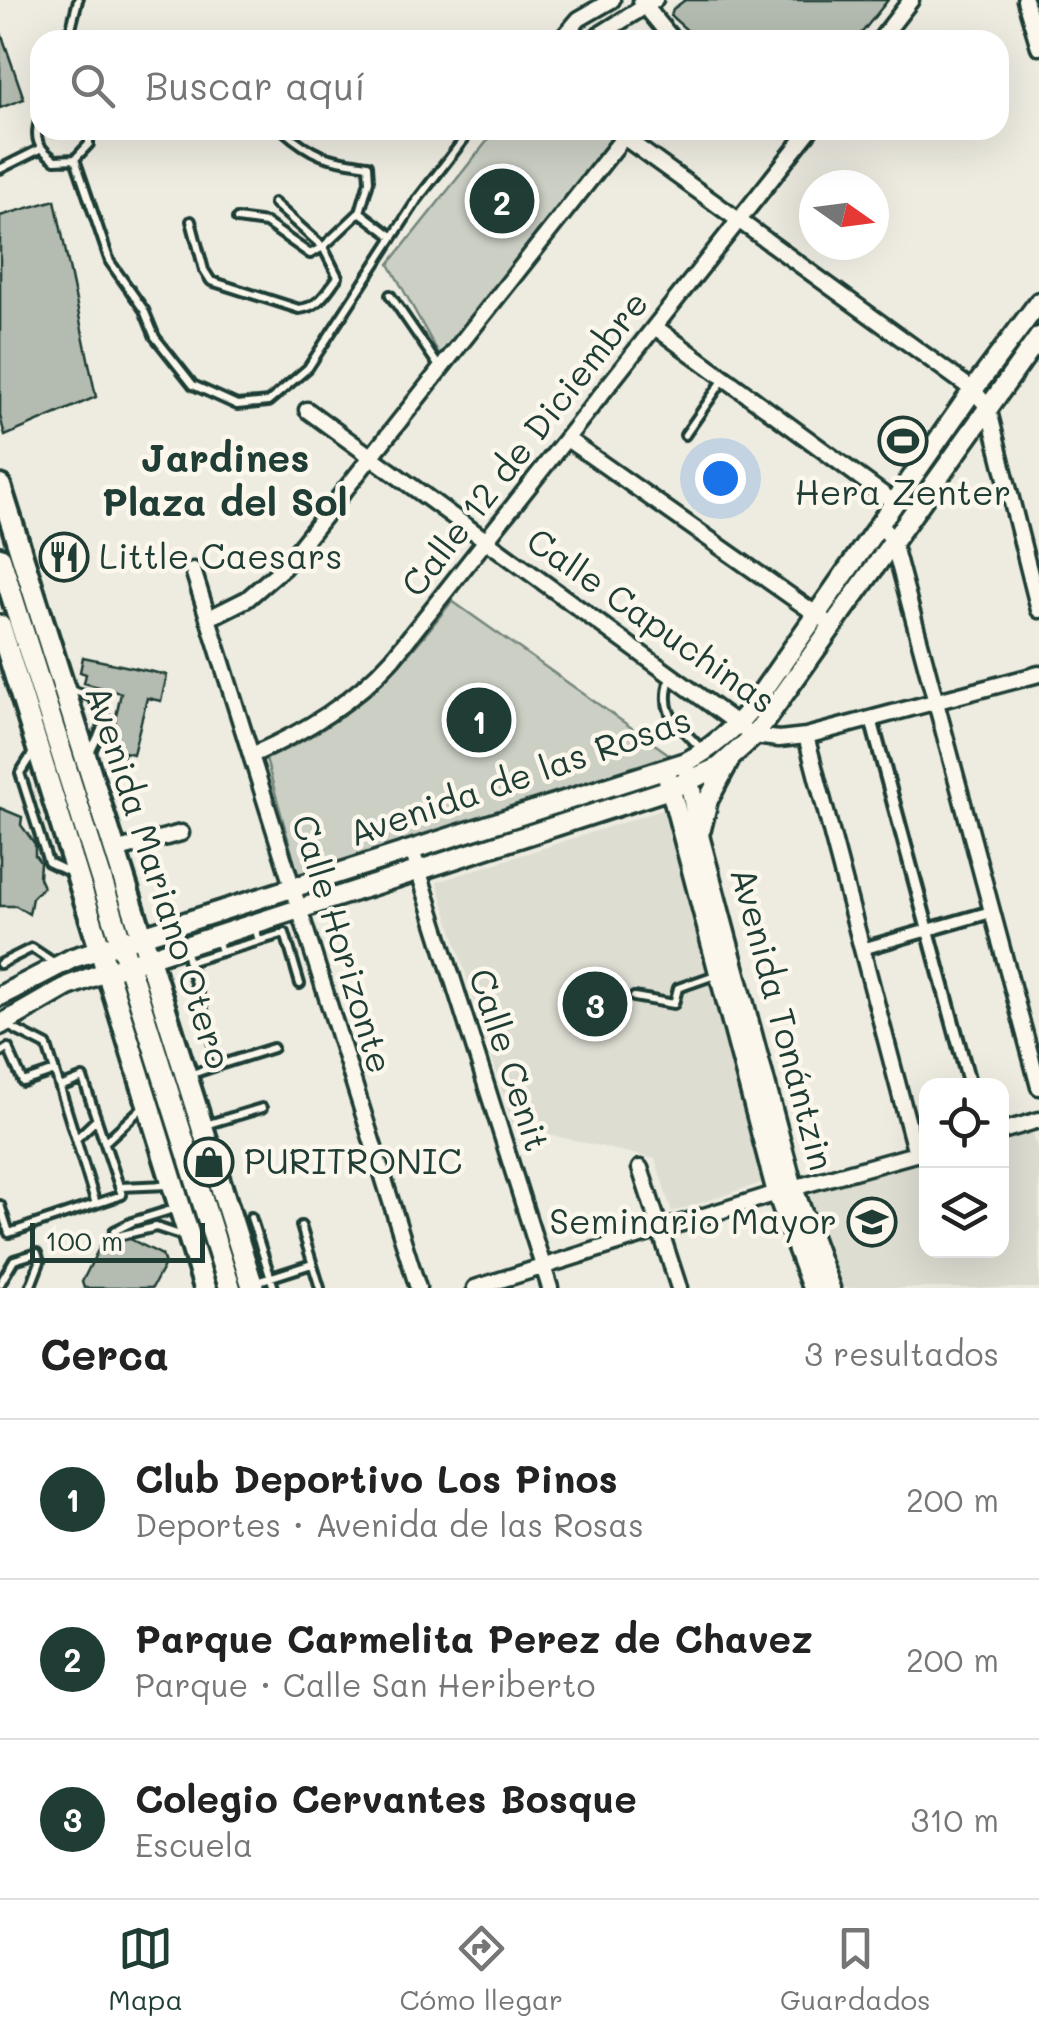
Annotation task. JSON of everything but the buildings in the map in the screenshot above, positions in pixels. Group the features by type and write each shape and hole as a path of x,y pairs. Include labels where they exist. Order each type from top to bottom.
{"main road":[{"name":"Avenida Mariano Otero","path":"1,493 115,851 128,950"},
{"name":"Avenida Mariano Otero","path":"0,558 128,950 222,1260 246,1285"},
{"name":"Avenida Mariano Otero","path":"0,626 4,649 78,876 128,950 188,1076 246,1285"},
{"name":"Avenida Mariano Otero","path":"128,950 108,971 205,1288"}],"street":[{"path":"570,30 612,0"},
{"path":"888,30 911,0"},
{"path":"1025,0 1039,47"},
{"path":"606,30 647,2 666,30"},
{"path":"208,618 247,599 284,567 441,370 614,140"},
{"path":"626,140 973,390 988,407 1039,610"},
{"name":"Calle 12 de Diciembre","path":"252,755 310,727 373,680 486,543 802,140"},
{"name":"Avenida de las Rosas","path":"886,531 895,503 1039,302"},
{"path":"655,327 895,503"},
{"name":"Avenida de las Rosas","path":"128,950 186,954 219,944 256,932 300,908 670,789 731,758 754,736 824,620 886,531 988,407 1039,337"},
{"name":"Calle Capuchinas","path":"307,410 754,736 806,736 1039,674"},
{"path":"568,439 824,620"},
{"path":"886,531 1039,1087"},
{"name":"Calle Horizonte","path":"193,570 418,1288"},
{"name":"Avenida de las Rosas","path":"0,996 57,964 128,950 294,889 695,758 738,724 824,620"},
{"path":"871,719 968,1078"},
{"path":"806,736 919,1145"},
{"name":"Avenida Tonántzin","path":"695,758 689,782 700,839 785,1190 830,1288"},
{"path":"700,839 708,800 731,758"},
{"name":"Avenida Tonántzin","path":"665,768 719,973 812,1288"},
{"path":"115,851 181,833"},
{"name":"Calle Cenit","path":"412,850 550,1288"},
{"path":"862,948 991,912"},
{"path":"2,1024 68,986 108,971"},
{"path":"1009,1129 1039,1120"},
{"path":"475,1288 785,1190 919,1153"},
{"path":"640,1168 680,1288"}],"lane":[{"path":"70,30 78,0"},
{"path":"37,140 40,149 56,160 74,159 89,140"},
{"path":"237,219 266,223 310,254 323,247 360,212 370,181 368,165 334,162 294,140"},
{"path":"74,159 110,262 144,310 155,337 194,386 237,405 268,402 308,368 393,237 464,140"},
{"path":"0,168 40,149"},
{"path":"190,221 210,280 300,309 310,308 338,277 323,247 274,203"},
{"path":"360,212 393,237"},
{"path":"390,295 441,370"},
{"path":"685,435 724,378"},
{"path":"670,677 666,690 670,716 695,758"},
{"path":"64,688 90,696 104,710 104,724 86,760"},
{"path":"256,932 285,933 300,984"},
{"path":"0,964 32,948 57,964"},
{"path":"186,954 219,1066"},
{"path":"634,997 674,1004 678,988 719,973"},
{"path":"2,1024 47,1046 96,1204"},
{"path":"0,1053 8,1048 23,1082 55,1071"},
{"path":"188,1076 274,1048"},
{"path":"0,1204 9,1234 122,1194 83,1078 60,1087"},
{"path":"104,1142 148,1102"},
{"path":"204,1125 262,1108"},
{"path":"76,1139 97,1120"},
{"path":"120,1187 174,1185"},
{"path":"180,1207 132,1222 118,1233 156,1226 190,1238"},
{"path":"246,1285 251,1217"},
{"path":"301,1226 320,1288"},
{"path":"0,1284 14,1260 38,1254 40,1262 30,1288"},
{"path":"246,1285 313,1264"},
{"path":"246,1285 274,1288"}],"shaded area":[{"path":"488,140 611,140 441,358 389,264"},
{"path":"452,601 673,757 299,879 266,759 325,728 371,693"},
{"path":"665,809 762,1183 672,1212 655,1159 513,1126 437,882"},
{"name":"Seminario Mayor","path":"1033,1133 1039,1157 1039,1288 843,1288 808,1193 919,1163 919,1258 1009,1258 1009,1139"}],"place":[{"name":"Parque Carmelita Perez de Chavez","path":"502,201"},
{"name":"Hera Zenter","path":"903,441"},
{"name":"Little Caesars","path":"64,557"},
{"name":"Club Deportivo Los Pinos","path":"479,720"},
{"name":"Colegio Cervantes Bosque","path":"595,1004"},
{"name":"PURITRONIC","path":"209,1162"},
{"name":"Seminario Mayor","path":"872,1222"}],"district":[{"name":"Jardines Plaza del Sol","path":"225,481"}]}
